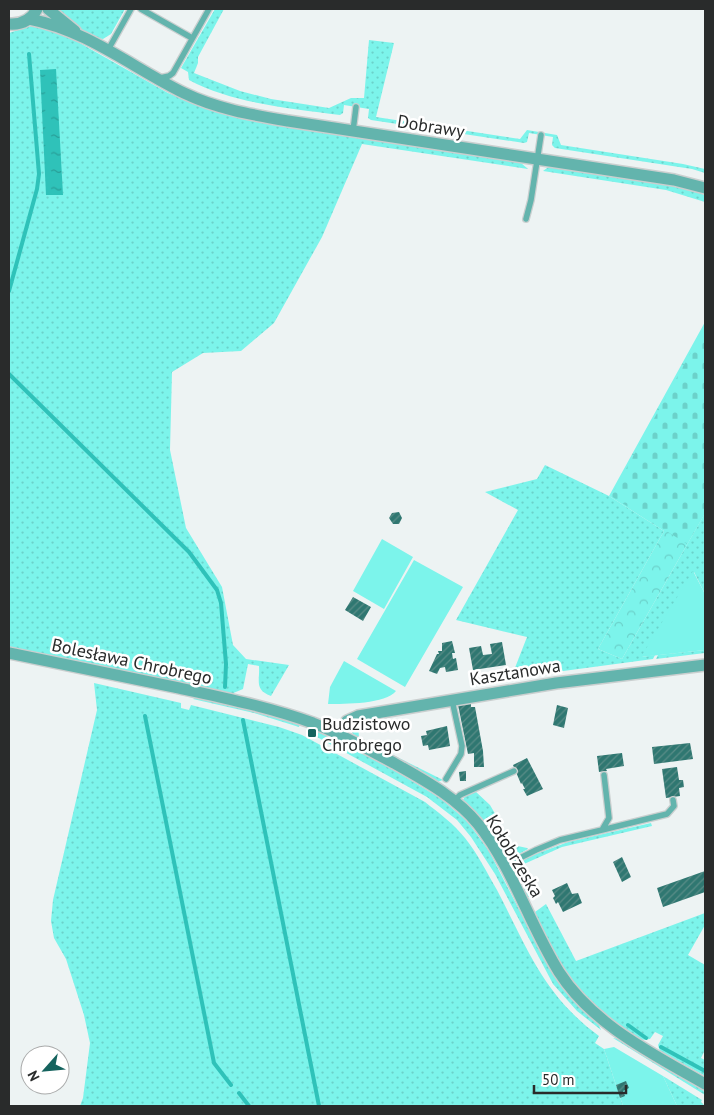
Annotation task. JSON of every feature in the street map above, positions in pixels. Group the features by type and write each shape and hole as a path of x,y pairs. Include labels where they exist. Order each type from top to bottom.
{"street":[{"path":"10,25 29,19 37,9"},
{"name":"Dobrawy","path":"48,9 78,34"},
{"name":"Dobrawy","path":"29,19 78,34 184,93 230,110 353,131 674,180 705,188"},
{"name":"Bolesława Chrobrego","path":"9,653 248,703"},
{"name":"Kasztanowa","path":"338,734 347,721 358,716 556,683 705,665"},
{"name":"Kołobrzeska","path":"248,703 294,716 338,734 401,767 454,801 478,824 495,848 557,968 581,999 614,1029 705,1084"}],"lane":[{"path":"108,50 131,9"},
{"path":"141,9 192,38"},
{"path":"158,78 164,78 173,73 209,9"},
{"path":"353,131 356,107"},
{"path":"526,219 531,200 541,135"},
{"path":"446,779 461,754 462,746 452,700"},
{"path":"454,801 460,794 514,771"},
{"path":"602,830 609,818 604,775"},
{"path":"504,866 560,840 667,814 674,806 673,800"}],"green space":[{"path":"54,9 125,9 111,34 103,39 90,35"},
{"path":"215,9 224,9 198,57 194,73 240,91 271,99 329,108 351,98 364,98 369,40 394,43 376,117 520,139 527,130 557,135 561,145 683,164 705,169 705,173 692,169 555,148 552,145 553,137 529,133 527,142 524,143 371,120 368,118 369,109 344,105 343,113 340,115 263,104 225,95 189,80 188,72 181,68"},
{"path":"31,26 46,28 71,38 168,93 228,115 287,127 521,163 528,169 362,144 322,237 274,323 241,351 203,353 172,372 170,450 186,528 222,587 233,645 246,659 289,665 271,696 260,688 259,666 248,664 243,689 231,694 9,648 9,33"},
{"path":"554,167 686,188 705,195 705,202 666,190 543,171"},
{"path":"705,322 705,513 622,659 598,649 664,531 609,496"},
{"path":"705,327 705,513 687,544 611,496"},
{"path":"545,465 609,496 664,531 598,649 622,659 705,513 705,594 694,572 642,657 655,655 653,659 511,678 527,637 456,620 518,510 485,492 537,479"},
{"path":"382,539 413,557 384,609 353,591"},
{"path":"414,560 463,587 405,687 357,659"},
{"path":"693,571 705,594 705,650 641,657"},
{"path":"705,650 705,653 656,659 658,655"},
{"path":"344,661 396,691 384,699 375,701 328,704 330,687"},
{"path":"94,683 181,703 181,708 189,710 191,705 279,727 302,735 425,802 451,823 474,850 550,988 580,1021 599,1036 595,1043 604,1049 623,1106 80,1106 83,1098 90,1043 84,1015 66,959 54,938 51,921 53,900 97,710"},
{"path":"196,697 255,710 300,724 299,727 254,713 193,699"},
{"path":"446,706 358,723 359,738 350,729 354,723"},
{"path":"307,727 335,739 397,772 440,798 467,821 489,851 548,966 569,995 598,1023 601,1030 577,1011 553,984 495,874 471,837 457,820 427,797 306,731"},
{"path":"359,738 443,780 437,782"},
{"path":"475,791 490,805 513,845 528,849 513,857 503,852 489,828 463,800 465,796"},
{"path":"651,823 652,826 562,847 524,864 525,866 519,866 517,863 568,842"},
{"path":"531,877 540,893 528,897 521,885 523,881"},
{"path":"546,904 576,961 705,913 705,925 688,955 705,965 705,1050 701,1058 705,1060 705,1076 660,1051 658,1045 663,1036 655,1032 650,1039 641,1040 616,1023 583,993 554,952 535,912"},
{"path":"613,1038 619,1039 703,1089 705,1095"},
{"path":"614,1047 663,1076 677,1106 623,1106 604,1049"},
{"path":"663,1076 702,1100 701,1102 705,1106 677,1106"}],"water":[{"path":"56,69 63,195 46,195 40,70"}],"building":[{"path":"399,512 402,518 399,524 393,524 389,518 392,513"},
{"path":"353,597 371,607 363,621 345,610"},
{"path":"452,641 455,653 452,653 453,659 456,658 458,670 446,672 445,667 440,668 437,674 429,671 437,654 439,654 438,651 442,651 442,643"},
{"path":"502,642 506,665 473,670 469,648 481,646 483,655 492,654 490,644"},
{"path":"471,703 471,707 475,707 484,767 474,767 474,753 468,754 458,705"},
{"path":"557,705 568,708 564,728 553,725"},
{"path":"447,726 450,746 429,750 428,745 423,746 421,736 427,735 426,731"},
{"path":"690,743 693,759 654,764 652,747"},
{"path":"622,753 624,766 599,772 597,756"},
{"path":"527,758 543,789 527,796 513,765"},
{"path":"677,767 679,780 683,780 684,787 679,788 680,796 666,798 662,769"},
{"path":"466,771 466,781 460,781 459,772"},
{"path":"622,857 631,877 622,882 613,862"},
{"path":"705,871 705,892 663,907 657,888"},
{"path":"567,883 572,894 578,893 582,903 563,912 558,902 556,904 553,898 555,896 552,890"},
{"path":"626,1081 629,1088 623,1091 625,1096 620,1098 616,1085"}],"waterway":[{"path":"9,291 37,189 39,174 29,54"},
{"path":"9,374 189,552 217,590 221,603 226,664 225,687"},
{"path":"145,716 214,1063 231,1085"},
{"path":"243,720 319,1106"},
{"path":"628,1025 646,1038"},
{"path":"661,1047 705,1071"},
{"path":"239,1093 249,1106"}],"place":[{"name":"Budzistowo Chrobrego","path":"312,733"}]}
